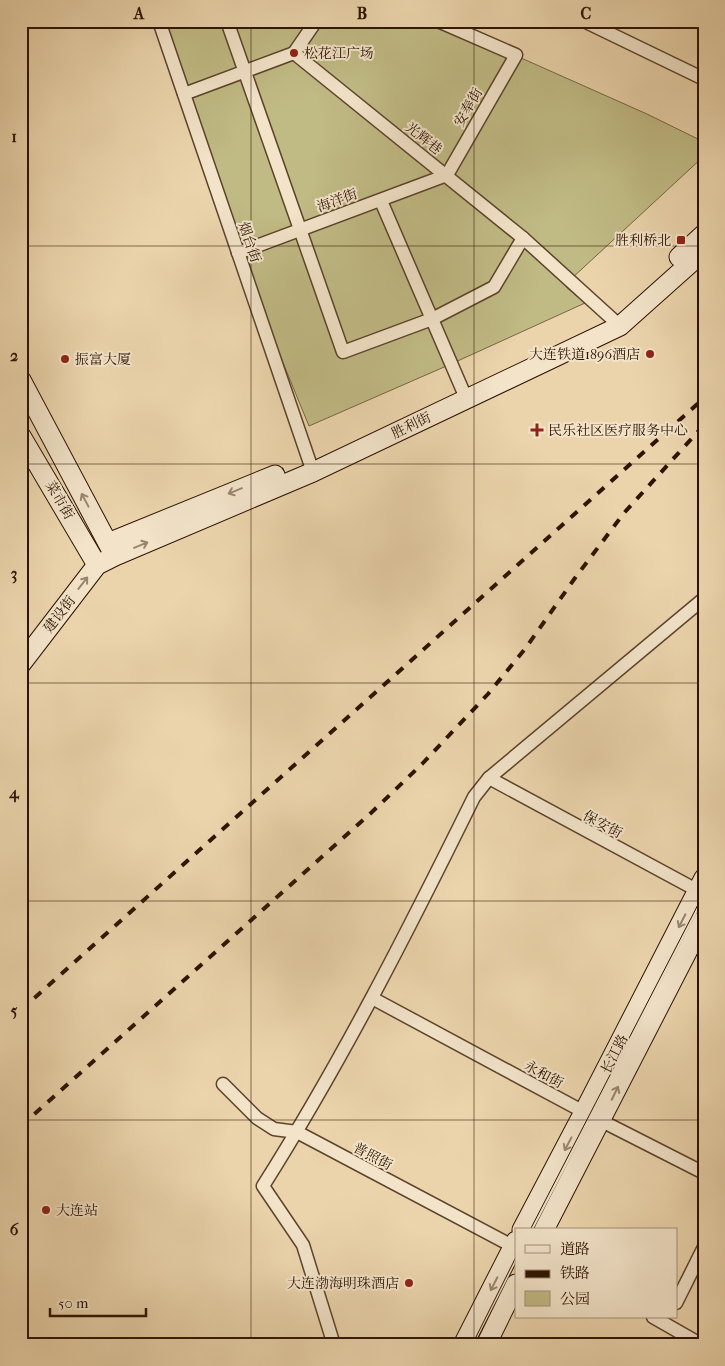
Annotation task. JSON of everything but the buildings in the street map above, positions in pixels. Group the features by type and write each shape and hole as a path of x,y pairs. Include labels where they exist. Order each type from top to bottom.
{"main road":[{"name":"胜利街","path":"616,322 704,234"},
{"name":"胜利街","path":"97,565 111,549 311,466 616,322 704,251"},
{"path":"22,382 111,549"},
{"name":"菜市街","path":"21,436 97,565"},
{"name":"建设街","path":"21,664 97,565"},
{"name":"长江路","path":"545,1228 593,1117 702,889"},
{"name":"长江路","path":"523,1228 593,1117 704,919"},
{"path":"462,1345 515,1245"},
{"path":"486,1345 515,1286"}],"street":[{"name":"烟台街","path":"159,21 311,466"},
{"path":"227,21 343,352 432,319 494,286 523,238"},
{"name":"安奉街","path":"438,21 516,55 447,175"},
{"path":"584,21 704,79"},
{"path":"184,94 294,53 314,22"},
{"name":"光辉巷","path":"294,53 523,238 616,322"},
{"name":"海洋街","path":"238,253 447,175"},
{"path":"380,200 464,393"},
{"path":"334,1345 303,1245 264,1186 297,1132 372,998 474,797 489,778 702,602"},
{"name":"保安街","path":"489,778 702,889"},
{"name":"永和街","path":"372,998 593,1117 704,1173"},
{"name":"普照街","path":"223,1084 257,1118 274,1129 297,1132 515,1245"},
{"path":"678,1299 704,1247"},
{"path":"668,1320 702,1345"}],"green space":[{"path":"159,21 438,21 647,114 704,142 704,156 570,280 566,287 585,303 309,426 238,253"}],"tram line":[{"path":"531,1228 704,893"},
{"path":"472,1345 515,1259"}],"railway":[{"path":"21,1010 704,398"},
{"path":"21,1126 372,812 422,764 488,694 525,649 624,513 704,425"}],"place":[{"name":"松花江广场","path":"294,53"},
{"name":"胜利桥北","path":"681,240"},
{"name":"大连铁道1896酒店","path":"650,354"},
{"name":"振富大厦","path":"65,359"},
{"name":"民乐社区医疗服务中心","path":"537,430"},
{"name":"大连站","path":"46,1210"},
{"name":"大连渤海明珠酒店","path":"409,1283"}]}
